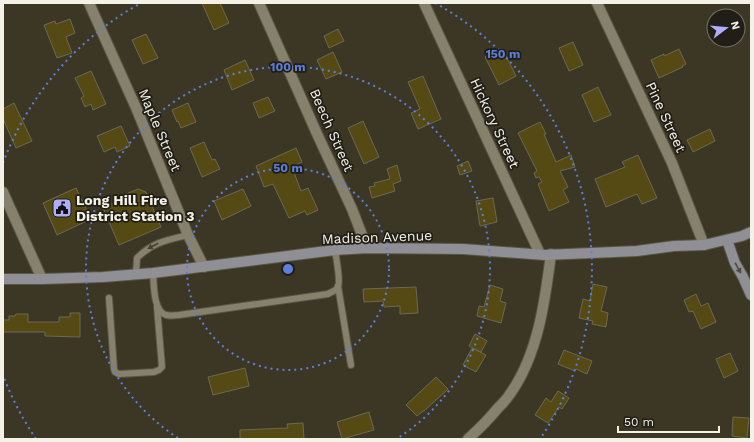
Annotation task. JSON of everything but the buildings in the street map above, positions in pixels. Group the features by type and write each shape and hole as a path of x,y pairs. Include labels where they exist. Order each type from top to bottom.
{"street":[{"name":"Maple Street","path":"89,3 137,110 188,235 204,267"},
{"name":"Beech Street","path":"259,3 352,209 367,248"},
{"name":"Hickory Street","path":"424,3 540,254"},
{"name":"Pine Street","path":"597,3 672,163 704,245"},
{"path":"3,192 42,279"},
{"name":"Madison Avenue","path":"3,279 103,277 153,273 335,250 367,248 463,249 540,254 637,251 674,246 704,245 742,236 751,232"},
{"path":"727,240 734,263 743,277 751,295"},
{"path":"468,439 481,427 510,394 525,369 544,308 551,254"}],"lane":[{"path":"136,274 137,258 145,250 163,241 188,235"},
{"path":"335,250 339,279 338,286 351,365"},
{"path":"109,298 114,369 116,372 119,374 154,372 159,370 162,367 153,273"},
{"path":"156,303 160,310 165,314 171,315 328,294 334,291 338,286"}],"place":[{"name":"Long Hill Fire District Station 3","path":"62,208"}]}
